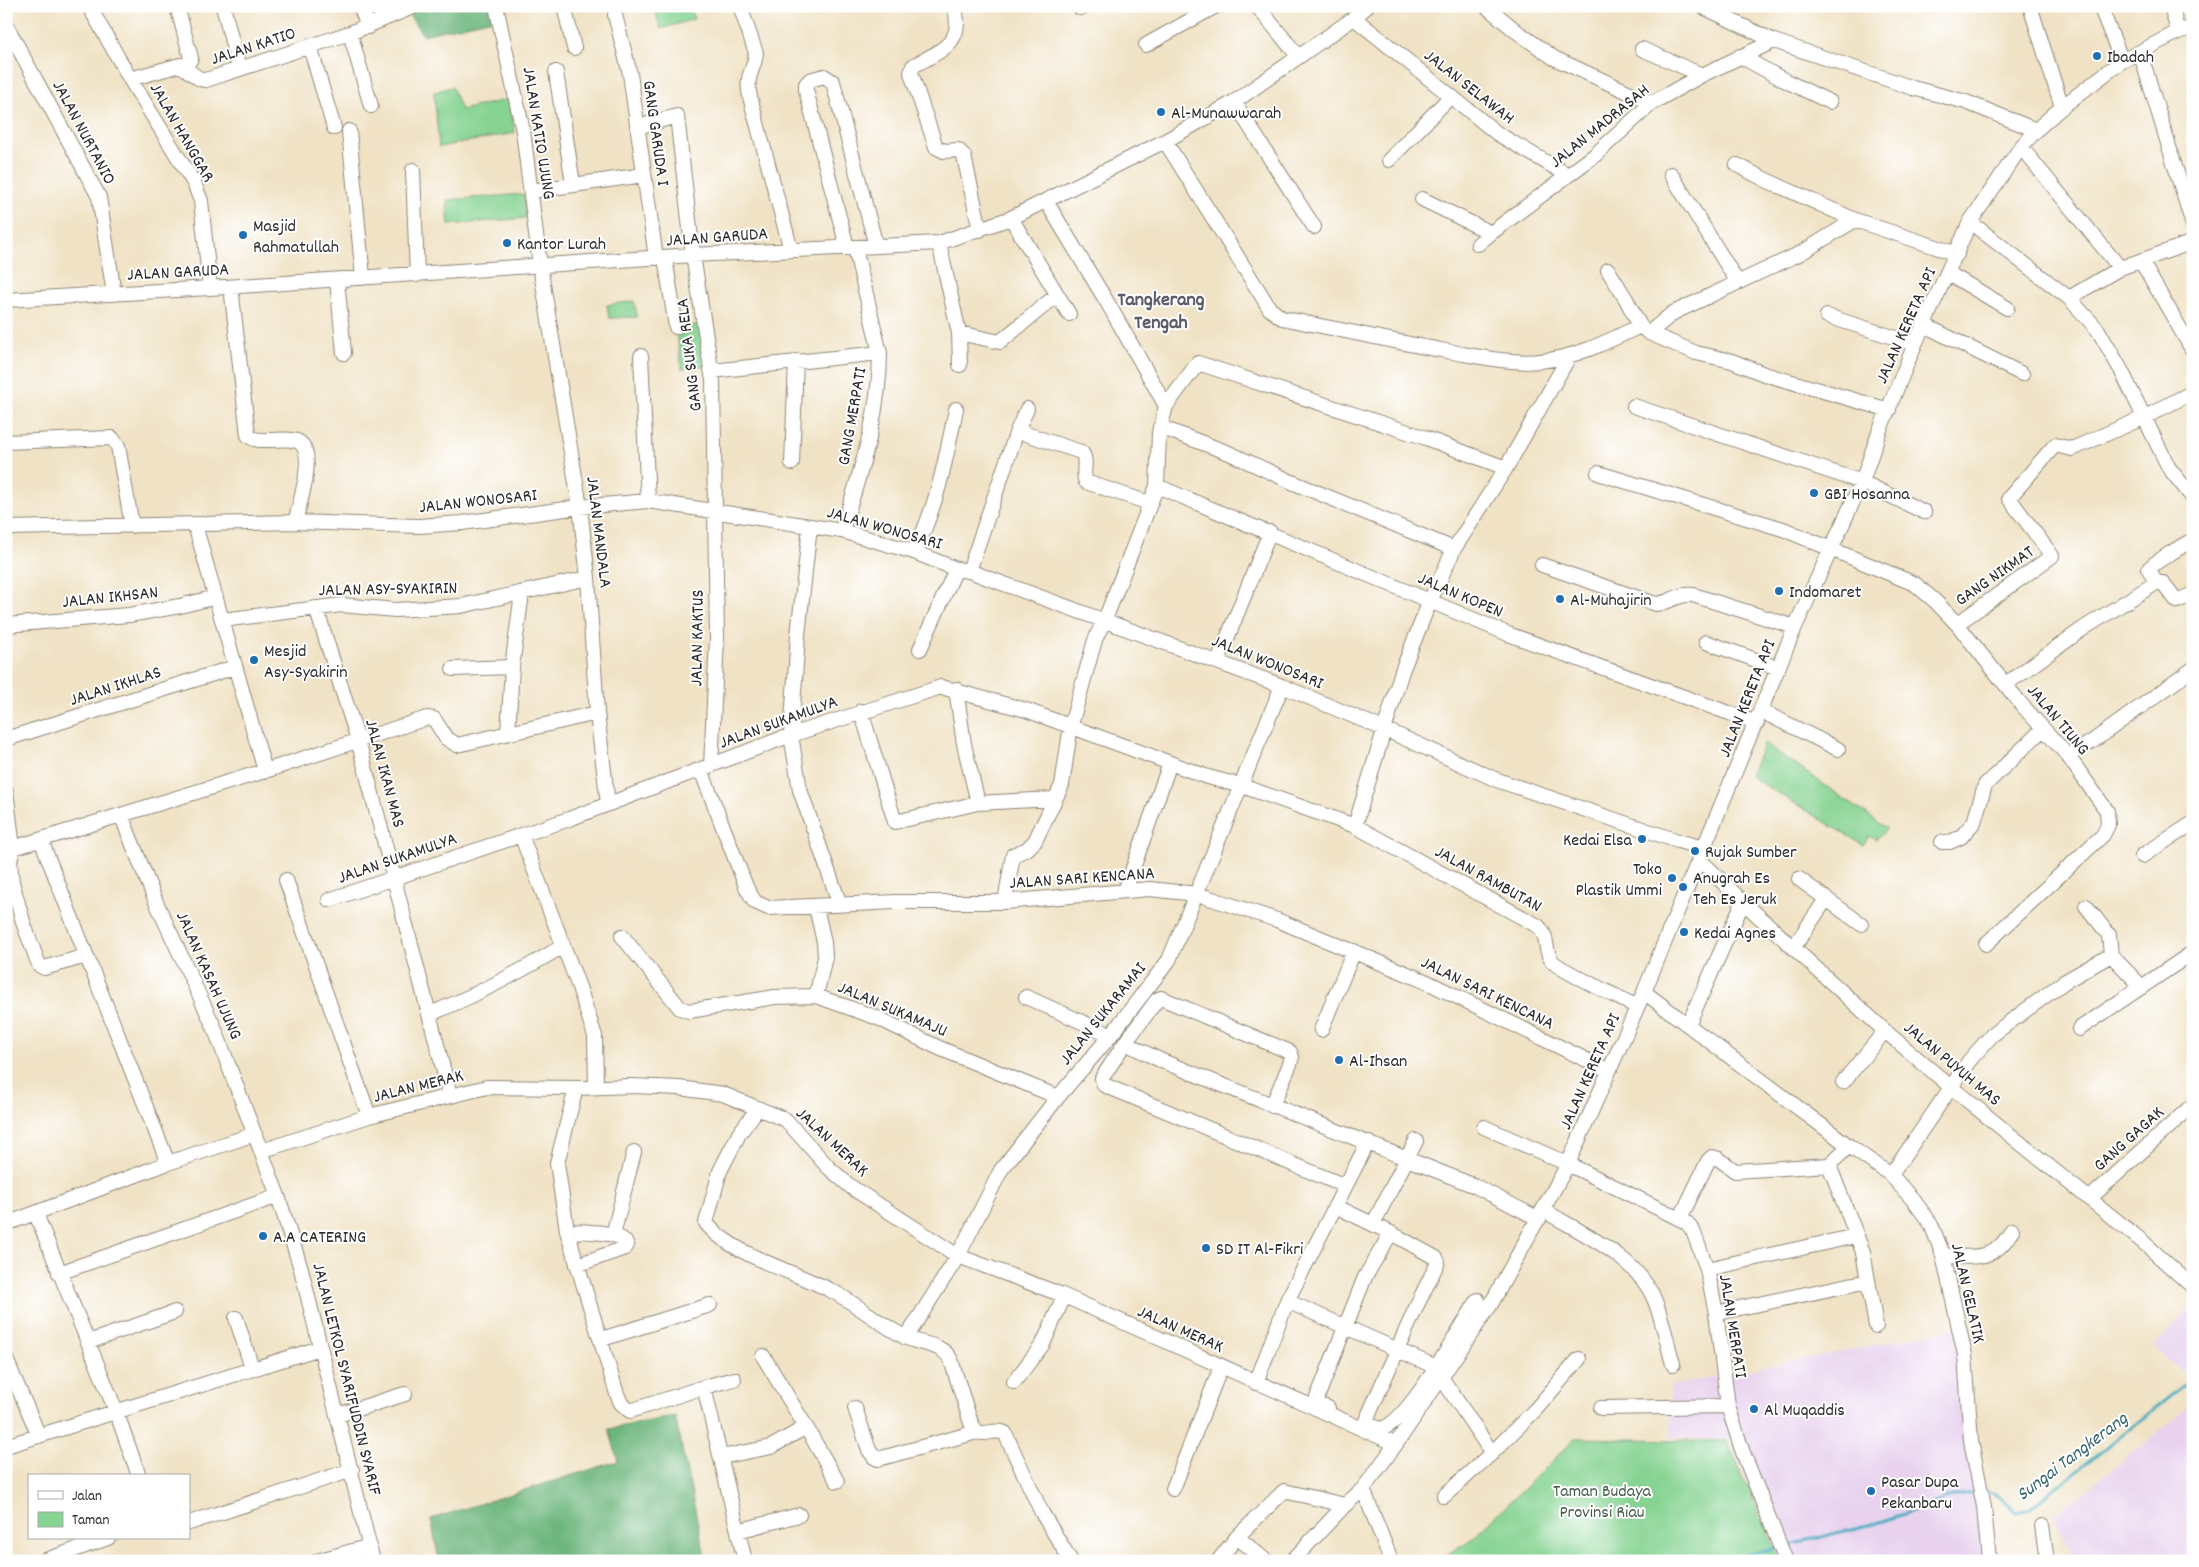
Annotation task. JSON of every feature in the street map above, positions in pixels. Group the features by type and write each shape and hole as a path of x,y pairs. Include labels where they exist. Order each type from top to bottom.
{"street":[{"name":"JALAN HANGGAR","path":"89,6 130,79 194,184 202,201 210,288"},
{"path":"130,79 175,65 186,67 190,58 177,6"},
{"path":"224,6 240,69"},
{"path":"360,6 368,27"},
{"name":"JALAN KATIO","path":"186,67 196,76 206,80 368,27 415,6"},
{"name":"JALAN KATIO UJUNG","path":"496,6 514,87 531,191 540,266"},
{"path":"564,6 574,48"},
{"path":"740,6 756,53 756,60 748,79 750,97 790,250"},
{"path":"954,6 957,24 956,34 951,42 946,48 913,66 911,72 936,148 944,152 958,150 964,156 980,230"},
{"path":"1146,45 1216,6"},
{"path":"1257,6 1298,56"},
{"name":"JALAN GARUDA","path":"6,300 417,275 694,255 939,243 1011,218 1165,141 1234,102 1354,18 1367,6"},
{"path":"1486,6 1516,32 1554,58 1652,104"},
{"path":"1701,6 1774,41 1913,88 1966,102 2036,130"},
{"path":"2030,6 2062,107"},
{"path":"2100,6 2122,61"},
{"path":"2171,6 2178,32"},
{"name":"GANG GARUDA I","path":"615,14 630,74 644,175 676,327"},
{"name":"JALAN SELAWAH","path":"1354,18 1498,134 1568,175"},
{"name":"JALAN NURTANIO","path":"6,26 99,197 114,294"},
{"name":"JALAN KERETA API","path":"1292,1561 1345,1505 1363,1489 1396,1444 1439,1372 1491,1304 1568,1164 1644,992 1795,627 1862,482 1915,344 1970,222 2021,147 2036,130 2062,107 2122,61 2178,32 2193,27"},
{"path":"350,33 371,106"},
{"name":"JALAN MADRASAH","path":"1478,244 1595,155 1652,104 1702,75 1774,41"},
{"path":"310,47 334,128"},
{"path":"1642,48 1702,75"},
{"path":"2140,52 2193,224"},
{"path":"1740,56 1830,102"},
{"path":"556,72 573,184"},
{"name":"GANG MERPATI","path":"842,531 868,448 876,404 880,353 806,90 808,82 824,76 833,82 876,246"},
{"path":"1389,160 1450,97"},
{"path":"1234,102 1314,227"},
{"name":"GANG SUKA RELA","path":"637,127 677,116 694,255 712,371 715,510"},
{"path":"349,131 363,278"},
{"path":"1165,141 1270,309 1282,318 1407,344 1515,362 1542,361 1570,355 1645,329 1673,313 1801,252 1855,220"},
{"path":"2021,147 2120,268"},
{"path":"1737,165 1855,220 1957,254"},
{"path":"413,170 417,275"},
{"path":"1671,174 1738,283"},
{"path":"531,191 644,175"},
{"path":"1422,199 1491,233"},
{"path":"1046,201 1166,406"},
{"path":"1011,218 1069,314"},
{"path":"1970,222 2069,298 2098,330 2145,416 2150,432 2169,468 2193,498"},
{"path":"2069,298 2120,268 2193,242"},
{"path":"939,243 958,333 960,365"},
{"path":"2141,261 2193,351"},
{"name":"JALAN MANDALA","path":"540,266 580,507 588,578 597,713 608,804"},
{"path":"1608,270 1645,329 1696,353 1732,361 1764,374 1889,410"},
{"path":"1948,273 2007,308"},
{"path":"337,280 344,353"},
{"path":"231,287 248,435 251,439 259,440 296,441 305,447 307,452 306,475 295,522"},
{"path":"958,333 992,342 1000,342 1057,295"},
{"path":"1827,316 1915,344"},
{"path":"1924,325 2022,374"},
{"path":"712,371 796,360 880,353"},
{"path":"1355,826 1402,671 1454,548 1506,468 1570,355"},
{"path":"641,356 648,501"},
{"path":"792,463 796,360"},
{"path":"1005,902 1013,855 1027,848 1035,841 1062,785 1071,726 1095,640 1157,486 1160,427 1166,406 1199,363 1424,437 1506,468"},
{"path":"2145,416 2193,392"},
{"path":"1634,406 1862,482 1924,512"},
{"path":"914,552 926,528 939,489 956,409"},
{"path":"920,649 962,570 1027,409"},
{"name":"GANG NIKMAT","path":"1957,624 2052,556 2009,498 2055,445 2072,449 2145,416"},
{"path":"1160,427 1229,453 1292,482 1454,548"},
{"path":"1017,431 1081,452 1085,458 1084,476 1086,482 1149,503"},
{"path":"6,442 107,436 112,438 118,446 132,526"},
{"name":"JALAN TIUNG","path":"1598,474 1783,528 1915,584 1957,624 2043,729 2068,756 2107,811 2108,826 2103,835 1986,944"},
{"name":"JALAN KOPEN","path":"1157,486 1270,532 1508,634 1759,717 1838,749"},
{"name":"JALAN WONOSARI","path":"6,528 295,522 419,526 462,523 580,507 648,501 842,531 914,552 1218,661 1384,728 1497,780 1678,841 1701,853"},
{"name":"JALAN KAKTUS","path":"706,768 716,638 715,510"},
{"path":"195,525 265,771"},
{"path":"810,526 798,635 791,735 800,790 840,905"},
{"path":"1218,661 1270,532"},
{"path":"2156,583 2149,569 2168,557 2179,547 2193,540"},
{"path":"1542,566 1656,604 1683,594 1693,595 1795,627"},
{"name":"JALAN ASY-SYAKIRIN","path":"222,620 342,605 395,610 461,606 588,578"},
{"path":"2006,684 2084,628 2156,583 2163,583 2177,601 2193,594"},
{"path":"508,733 512,667 522,593"},
{"name":"JALAN IKHSAN","path":"6,625 137,614 216,597"},
{"name":"JALAN IKAN MAS","path":"316,608 358,740 450,1095"},
{"path":"1706,642 1778,668"},
{"name":"JALAN IKHLAS","path":"6,739 235,667"},
{"path":"452,669 512,667"},
{"path":"2068,756 2093,741 2192,672"},
{"name":"JALAN SUKARAMAI","path":"906,1338 958,1256 1001,1170 1058,1097 1111,1035 1169,960 1282,686"},
{"name":"JALAN SUKAMULYA","path":"329,900 608,804 791,735 942,687 956,689 1071,726 1208,777 1242,786"},
{"path":"956,689 964,744 978,803"},
{"path":"861,712 895,822 978,803 1054,799"},
{"path":"13,848 432,718 437,722 446,738 457,745 597,713"},
{"path":"1942,842 1958,839 1974,822 1985,785 2043,729"},
{"path":"1125,891 1170,763"},
{"name":"JALAN SARI KENCANA","path":"706,768 747,889 755,902 768,908 896,902 1005,902 1149,888 1197,894 1277,920 1427,982 1609,1071"},
{"name":"JALAN RAMBUTAN","path":"1242,786 1355,826 1538,926 1544,932 1547,951 1556,965 1637,1007"},
{"path":"6,791 8,820 13,848 10,862 12,882 24,925 39,964 44,968 86,956"},
{"name":"JALAN KASAH UJUNG","path":"121,816 156,902 214,1027 261,1151"},
{"path":"2142,856 2193,824"},
{"path":"521,834 596,1036 596,1086"},
{"path":"41,840 168,1163"},
{"name":"JALAN PUYUH MAS","path":"1701,853 1743,902 1885,1031 1952,1088 2143,1242 2193,1287"},
{"path":"1799,879 1861,924"},
{"path":"286,880 368,1116"},
{"path":"1794,947 1826,899"},
{"path":"1688,1025 1743,902"},
{"path":"2086,906 2108,936 2111,955 2142,987"},
{"path":"816,907 824,942 825,958 816,996"},
{"name":"JALAN SUKAMAJU","path":"622,936 680,1008 689,1011 775,997 816,996 878,1018 939,1048 1058,1097"},
{"path":"430,1014 511,977 563,946"},
{"path":"1321,1030 1354,951"},
{"path":"2079,1029 2191,954"},
{"path":"1891,1175 1969,1061 1992,1035 2064,982 2111,955"},
{"name":"JALAN GELATIK","path":"1644,992 1849,1146 1891,1175 1926,1216 1936,1235 1943,1255 1964,1355 1971,1440 1984,1507 1989,1561"},
{"path":"1026,997 1111,1035"},
{"path":"1272,1106 1290,1064 1292,1057 1290,1052 1160,998 1125,1043 1102,1078 1104,1085 1345,1186"},
{"path":"1842,1082 1885,1031"},
{"path":"1125,1043 1162,1061 1272,1106 1368,1142 1475,1186 1541,1215 1615,1252 1641,1280 1655,1300 1673,1364"},
{"name":"JALAN MERAK","path":"261,1151 368,1116 487,1087 576,1088 596,1086 688,1089 723,1094 786,1120 828,1167 852,1187 958,1256 1064,1296 1396,1444"},
{"path":"576,1088 557,1163 567,1231 621,1403 630,1411 704,1387 734,1380"},
{"name":"GANG GAGAK","path":"2089,1199 2193,1105"},
{"path":"758,1108 739,1134 720,1171 706,1224 711,1230 735,1246 831,1291 906,1338 942,1349 949,1356 971,1423 977,1432"},
{"name":"JALAN MERPATI","path":"1484,1127 1568,1164 1680,1219 1693,1231 1707,1269 1716,1313 1728,1406 1786,1561"},
{"path":"6,1224 168,1163 254,1134"},
{"path":"1373,1224 1416,1141"},
{"path":"1256,1383 1287,1301 1368,1142"},
{"path":"1680,1219 1708,1161 1712,1157 1719,1158 1735,1171 1829,1165 1849,1146"},
{"name":"JALAN LETKOL SYARIFUDDIN SYARIF","path":"261,1151 278,1196 301,1269 374,1561"},
{"path":"613,1235 634,1152"},
{"path":"1829,1165 1863,1252 1876,1326"},
{"path":"59,1273 278,1196"},
{"path":"1335,1206 1391,1233 1436,1258 1438,1262 1365,1423"},
{"path":"36,1214 116,1411 138,1474"},
{"path":"1943,1255 1967,1257 1990,1254 2001,1247 2012,1230"},
{"path":"567,1231 613,1235 625,1241 627,1245 625,1248 577,1265"},
{"path":"1391,1233 1366,1277 1315,1403 1381,1429 1394,1423 1439,1372 1478,1300"},
{"path":"1707,1269 1856,1236"},
{"path":"1716,1313 1868,1281"},
{"path":"1014,1382 1043,1344 1064,1296"},
{"path":"1287,1301 1398,1350 1439,1372 1492,1453"},
{"path":"602,1339 710,1305"},
{"path":"88,1342 175,1312"},
{"path":"236,1318 252,1368"},
{"path":"6,1446 320,1348"},
{"path":"763,1356 837,1482"},
{"path":"6,1359 39,1436"},
{"path":"1444,1496 1492,1453 1536,1409 1579,1359"},
{"path":"1173,1489 1221,1367"},
{"path":"704,1387 745,1561"},
{"path":"338,1415 405,1394"},
{"path":"1601,1408 1728,1406"},
{"path":"855,1408 869,1450 878,1459 977,1432 982,1434 1001,1431 1008,1436 1042,1514 1071,1561"},
{"path":"721,1457 771,1447 806,1427"},
{"path":"190,1523 352,1470"},
{"path":"1363,1489 1389,1555"},
{"path":"1218,1561 1237,1537 1284,1491 1345,1505"},
{"path":"738,1531 799,1516"},
{"path":"2042,1526 2047,1561"},
{"path":"1237,1537 1266,1561"},
{"path":"44,1561 102,1540"},
{"path":"317,1561 370,1546"}],"shaded area":[{"path":"2193,1304 2193,1382 2154,1347"},
{"name":"Pasar Dupa Pekanbaru","path":"1962,1327 1990,1561 1783,1561 1730,1440 1671,1437 1670,1386"},
{"path":"2193,1399 2193,1561 2077,1561 2052,1514 2080,1495 2171,1422"}],"green space":[{"path":"424,6 490,6 493,19 423,35 408,14"},
{"path":"653,6 689,6 694,19 661,29"},
{"path":"452,87 461,110 509,99 515,133 439,147 434,92"},
{"path":"524,194 526,218 449,225 447,200"},
{"path":"634,301 637,317 609,318 607,305"},
{"path":"702,324 708,365 682,369 676,328"},
{"path":"1764,743 1887,828 1876,840 1869,836 1863,845 1750,776"},
{"path":"675,1416 706,1561 439,1561 431,1519 618,1461 609,1429"},
{"name":"Taman Budaya Provinsi Riau","path":"1576,1438 1727,1441 1781,1561 1437,1561 1473,1538"}],"waterway":[{"name":"Sungai Tangkerang","path":"1985,1491 1996,1494 2016,1512 2030,1509 2193,1378"},
{"name":"Sungai Tangkerang","path":"1783,1547 1887,1520 1953,1496 1976,1492"},
{"name":"Sungai Tangkerang","path":"1729,1561 1777,1548"}],"place":[{"name":"Ibadah","path":"2097,56"},
{"name":"Al-Munawwarah","path":"1161,112"},
{"name":"Masjid Rahmatullah","path":"243,235"},
{"name":"Kantor Lurah","path":"507,243"},
{"name":"GBI Hosanna","path":"1814,493"},
{"name":"Indomaret","path":"1779,591"},
{"name":"Al-Muhajirin","path":"1560,599"},
{"name":"Mesjid Asy-Syakirin","path":"254,660"},
{"name":"Kedai Elsa","path":"1642,839"},
{"name":"Rujak Sumber","path":"1695,851"},
{"name":"Toko Plastik Ummi","path":"1672,878"},
{"name":"Anugrah Es Teh Es Jeruk","path":"1683,887"},
{"name":"Kedai Agnes","path":"1684,932"},
{"name":"Al-Ihsan","path":"1339,1060"},
{"name":"A.A CATERING","path":"263,1236"},
{"name":"SD IT Al-Fikri","path":"1206,1248"},
{"name":"Al Muqaddis","path":"1754,1409"},
{"name":"Pasar Dupa Pekanbaru","path":"1871,1491"}],"district":[{"name":"Tangkerang Tengah","path":"1161,310"}]}
